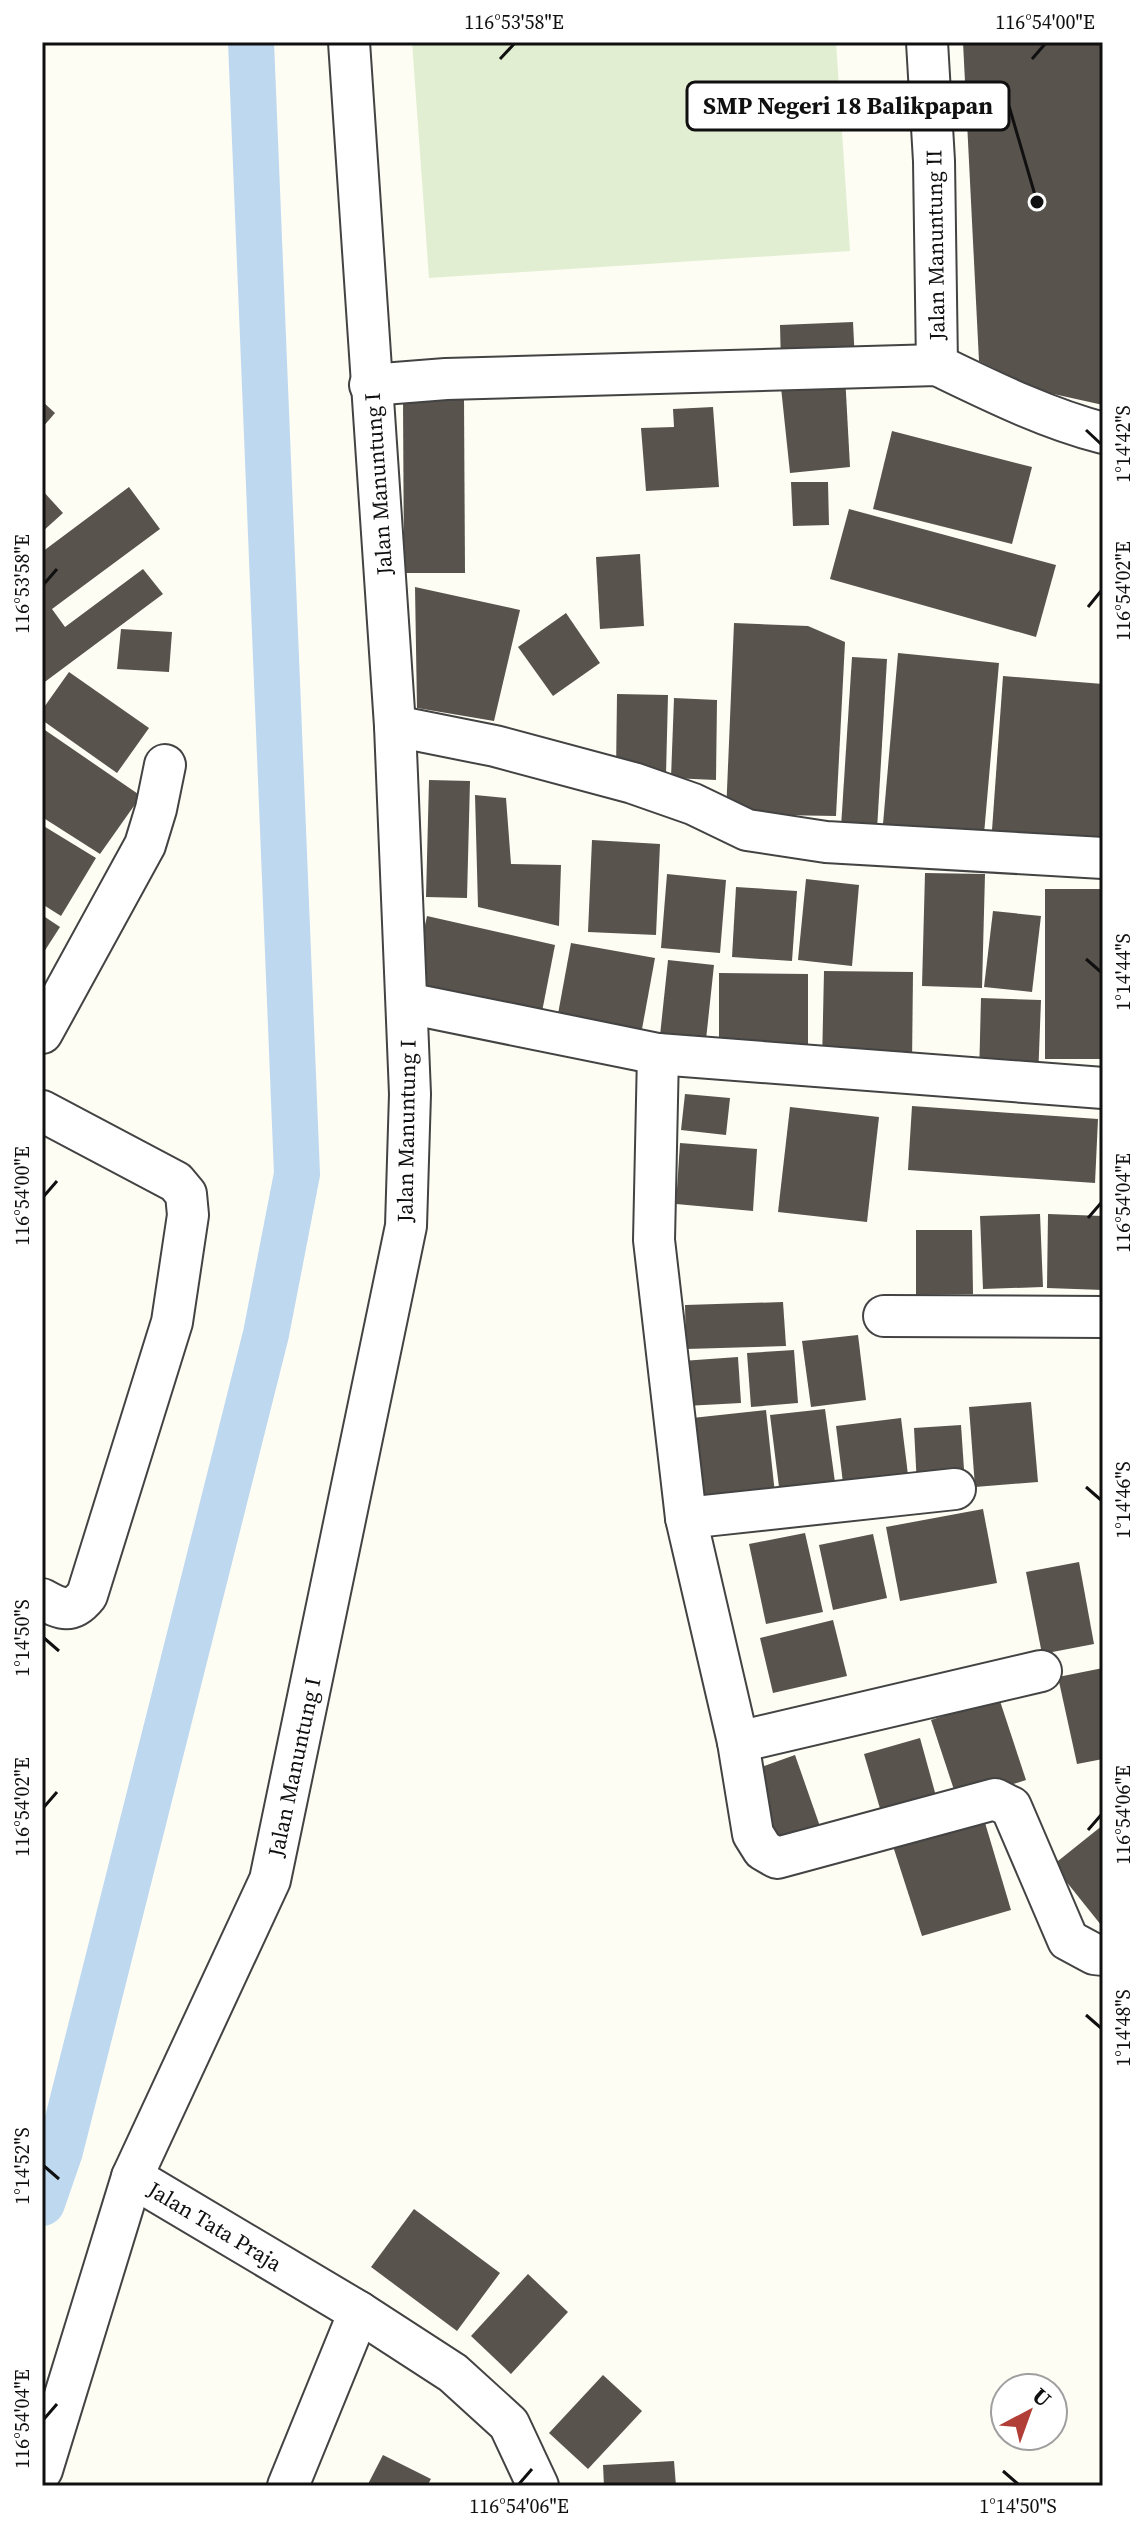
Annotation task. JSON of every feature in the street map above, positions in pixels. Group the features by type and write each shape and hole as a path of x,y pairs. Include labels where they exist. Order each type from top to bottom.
{"street":[{"name":"Jalan Manuntung I","path":"132,2177 270,1880 406,1226 410,1094 395,726 349,42"},
{"name":"Jalan Manuntung II","path":"927,42 934,161 937,365 1011,400 1073,425 1103,433"},
{"path":"370,385 446,379 937,365"},
{"path":"395,726 495,746 633,783 693,804 747,830 826,842 1103,858"},
{"path":"42,1033 145,845 165,765"},
{"path":"407,1003 658,1054 1103,1088"},
{"path":"658,1054 654,1240 686,1518 738,1742 753,1834 763,1850 777,1858 995,1799 1011,1807 1068,1940 1094,1954 1103,1955"},
{"path":"42,1111 176,1182 186,1194 188,1215 172,1322 87,1595 78,1606 65,1609 42,1599"},
{"path":"884,1316 1103,1317"},
{"path":"686,1518 955,1489"},
{"path":"738,1742 1041,1671"},
{"name":"Jalan Tata Praja","path":"42,2470 132,2177 359,2312 453,2373 509,2424 538,2486"},
{"path":"288,2486 359,2312"}],"green space":[{"path":"412,42 836,42 850,251 429,278"}],"building":[{"path":"963,42 1103,42 1103,405 1040,391 979,361"},
{"path":"853,322 855,362 781,365 780,325"},
{"path":"845,375 850,467 790,473 780,378"},
{"path":"464,399 465,573 404,573 403,400"},
{"path":"42,401 55,413 42,428"},
{"path":"713,407 719,487 646,491 641,428 674,427 673,409"},
{"path":"892,431 1032,467 1012,544 873,509"},
{"path":"791,482 828,482 829,525 793,526"},
{"path":"129,487 160,529 52,609 65,627 143,569 163,594 42,684 42,552"},
{"path":"42,490 63,513 42,532"},
{"path":"849,509 1056,565 1036,637 830,579"},
{"path":"640,554 644,626 600,629 596,557"},
{"path":"415,587 520,610 494,721 417,708"},
{"path":"566,613 600,663 553,696 518,647"},
{"path":"734,623 808,626 845,642 836,816 726,814"},
{"path":"121,629 172,632 169,672 117,669"},
{"path":"898,653 999,663 984,834 883,824"},
{"path":"852,657 887,659 877,830 841,827"},
{"path":"69,672 149,728 117,773 42,720 42,710"},
{"path":"1003,676 1103,684 1103,839 992,830"},
{"path":"617,694 668,695 666,775 616,773"},
{"path":"674,698 717,700 716,780 671,778"},
{"path":"42,728 141,796 100,854 42,817"},
{"path":"429,780 470,781 467,898 426,897"},
{"path":"475,795 506,798 511,864 561,865 559,926 478,907"},
{"path":"42,825 96,858 61,916 42,904"},
{"path":"592,840 660,844 656,935 588,932"},
{"path":"925,873 985,874 982,988 922,986"},
{"path":"667,874 726,880 720,953 661,948"},
{"path":"806,879 859,885 852,966 798,960"},
{"path":"736,887 797,891 792,961 732,957"},
{"path":"1045,889 1103,889 1103,1059 1045,1059"},
{"path":"993,911 1041,916 1032,992 984,987"},
{"path":"42,915 60,927 42,955"},
{"path":"427,916 555,945 541,1017 411,989"},
{"path":"571,943 655,958 640,1040 556,1025"},
{"path":"668,960 714,965 705,1049 659,1045"},
{"path":"824,971 913,972 912,1065 822,1064"},
{"path":"719,973 808,974 808,1059 719,1058"},
{"path":"981,998 1041,1000 1038,1079 979,1077"},
{"path":"685,1094 730,1098 726,1135 681,1130"},
{"path":"912,1106 1098,1119 1095,1183 908,1170"},
{"path":"790,1107 879,1117 867,1222 778,1212"},
{"path":"680,1143 757,1149 753,1211 676,1204"},
{"path":"1040,1214 1043,1287 983,1289 980,1216"},
{"path":"1048,1214 1103,1216 1103,1290 1047,1288"},
{"path":"916,1230 972,1230 973,1294 916,1295"},
{"path":"783,1302 786,1346 686,1349 685,1305"},
{"path":"858,1335 866,1400 811,1407 802,1341"},
{"path":"794,1350 798,1403 751,1407 747,1353"},
{"path":"738,1357 741,1403 685,1406 682,1361"},
{"path":"1031,1402 1038,1482 975,1487 969,1407"},
{"path":"825,1409 837,1497 781,1503 770,1415"},
{"path":"766,1410 775,1494 702,1502 692,1418"},
{"path":"901,1418 909,1483 844,1491 836,1426"},
{"path":"961,1425 965,1484 917,1486 914,1428"},
{"path":"983,1509 997,1583 900,1601 886,1527"},
{"path":"805,1533 823,1612 766,1624 749,1544"},
{"path":"873,1534 887,1598 833,1610 819,1545"},
{"path":"1079,1562 1094,1644 1042,1654 1026,1572"},
{"path":"833,1620 847,1676 773,1693 760,1638"},
{"path":"1103,1668 1103,1759 1077,1764 1058,1677"},
{"path":"999,1698 1026,1780 958,1802 931,1720"},
{"path":"920,1738 936,1796 881,1812 864,1754"},
{"path":"795,1755 823,1835 779,1851 750,1771"},
{"path":"983,1816 1011,1910 922,1936 892,1843"},
{"path":"1103,1825 1103,1923 1101,1925 1053,1865"},
{"path":"414,2209 500,2273 457,2331 371,2267"},
{"path":"528,2274 568,2312 511,2374 471,2336"},
{"path":"603,2375 642,2411 588,2469 549,2433"},
{"path":"383,2455 431,2479 427,2486 367,2486"},
{"path":"674,2461 676,2486 604,2486 603,2465"}],"waterway":[{"path":"42,2203 60,2151 266,1334 297,1174 251,42"}],"place":[{"name":"SMP Negeri 18 Balikpapan","path":"1037,202"}]}
